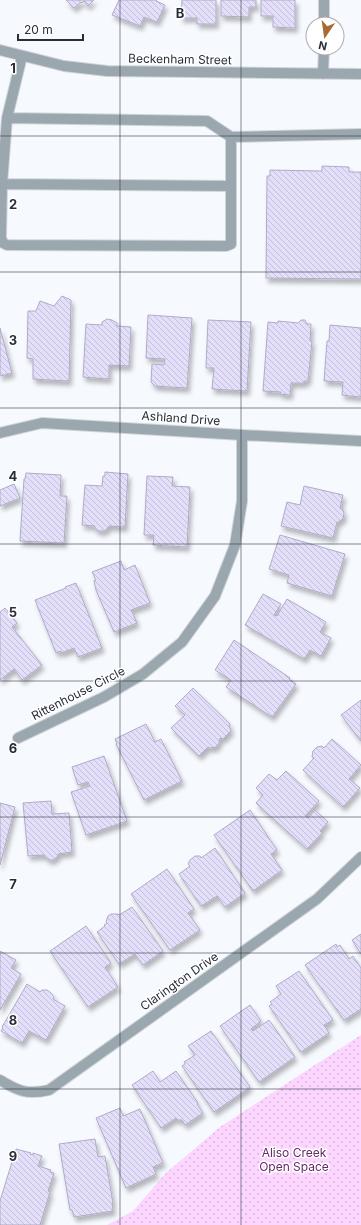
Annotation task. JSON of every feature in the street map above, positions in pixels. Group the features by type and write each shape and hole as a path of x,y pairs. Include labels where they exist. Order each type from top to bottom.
{"street":[{"path":"324,0 324,16"},
{"name":"Beckenham Street","path":"0,50 64,66 107,71 361,74"},
{"path":"22,56 7,118 2,184 1,238 3,243 7,245 226,246 231,244 231,137"},
{"path":"323,74 324,56"},
{"path":"7,118 207,121 231,137 361,134"},
{"path":"2,184 231,186"},
{"name":"Ashland Drive","path":"0,433 42,423 361,441"},
{"name":"Rittenhouse Circle","path":"18,738 104,697 143,674 182,642 215,596 235,545 242,501 242,435"},
{"name":"Clarington Drive","path":"0,1080 15,1088 28,1092 49,1090 317,899 361,857"}],"green space":[{"name":"Aliso Creek Open Space","path":"361,1035 361,1225 107,1225 133,1211 166,1173 220,1127"}],"building":[{"path":"66,0 94,0 88,6 84,1 74,8"},
{"path":"119,0 157,0 156,1 165,5 157,22 144,17 140,26 112,15"},
{"path":"182,0 216,0 216,24 197,24 197,18 181,18"},
{"path":"221,0 256,0 256,7 249,7 249,17 221,16"},
{"path":"261,0 295,0 295,28 273,27 273,16 261,16"},
{"path":"322,166 349,167 349,172 361,172 361,279 266,278 267,176 270,176 270,170 322,171"},
{"path":"62,296 71,300 69,381 33,379 33,359 27,358 28,311 36,311 40,301 54,306"},
{"path":"148,315 192,318 187,388 155,386 151,382 152,364 164,365 165,359 146,358"},
{"path":"107,319 117,323 117,326 131,327 129,366 109,365 109,379 83,377 86,324 102,325 102,322"},
{"path":"208,320 251,322 247,391 212,389 214,368 206,368"},
{"path":"301,320 305,320 307,324 311,324 310,341 312,341 308,381 304,381 304,383 291,383 290,395 280,394 281,392 263,391 268,322 278,323 278,321 298,323"},
{"path":"330,325 361,328 361,397 342,395 343,382 324,381 327,341 329,341"},
{"path":"0,328 12,373 0,376"},
{"path":"105,472 128,474 125,527 109,526 104,531 98,531 94,528 95,526 82,525 85,485 102,486"},
{"path":"26,473 61,475 60,496 67,496 64,543 20,541 24,479"},
{"path":"147,476 173,477 172,486 190,487 187,547 153,545 154,535 144,535"},
{"path":"14,484 20,498 0,506 0,490"},
{"path":"304,486 343,495 340,508 342,508 344,513 343,519 337,522 333,538 281,526 287,502 300,505"},
{"path":"280,535 345,554 332,596 287,583 289,575 269,569"},
{"path":"121,561 124,570 135,565 150,603 131,610 137,623 114,632 96,590 94,581 96,580 92,572"},
{"path":"76,583 102,648 78,657 74,648 61,653 61,651 56,653 35,600"},
{"path":"263,594 281,604 274,615 277,616 287,599 326,622 320,632 331,638 321,656 310,650 304,659 245,625"},
{"path":"5,608 17,623 12,627 42,665 22,680 14,669 0,680 0,612"},
{"path":"234,640 290,678 289,679 296,684 272,717 226,687 231,680 215,670"},
{"path":"193,688 230,724 229,726 231,731 223,739 220,738 216,747 208,747 199,756 171,728 185,715 175,706"},
{"path":"361,700 361,741 341,715"},
{"path":"146,724 155,742 161,739 182,781 144,800 116,744 115,739"},
{"path":"332,739 361,765 349,779 360,788 343,807 303,770 314,758 312,757 313,751 317,747 322,746 324,748"},
{"path":"104,756 127,821 86,835 71,792 90,786 88,782 78,785 72,767"},
{"path":"286,771 319,801 305,816 308,818 315,810 328,822 320,831 322,833 307,849 256,803 263,795 256,788 269,774 277,780"},
{"path":"51,801 52,814 69,813 72,852 58,854 58,856 53,860 49,860 44,855 28,856 23,803"},
{"path":"0,803 15,807 0,865"},
{"path":"250,810 277,850 271,854 282,870 253,891 214,835"},
{"path":"215,848 245,893 225,907 217,896 201,906 179,874 190,866 188,864 190,860 195,856 200,856 201,858"},
{"path":"167,869 194,909 188,913 200,930 170,950 131,894"},
{"path":"132,907 163,951 143,965 135,954 119,964 97,932 105,926 104,925 107,923 108,916 111,914 119,915"},
{"path":"86,926 111,963 105,967 118,987 88,1007 50,951"},
{"path":"361,934 361,954 352,940"},
{"path":"336,944 337,947 340,945 349,959 353,956 361,968 361,1009 344,1020 305,965"},
{"path":"0,951 16,960 11,968 21,974 0,1010"},
{"path":"299,971 333,1020 324,1025 329,1033 301,1052 269,1006 272,1004 270,1002 281,994 276,986"},
{"path":"27,984 40,992 42,990 47,990 54,997 53,999 65,1006 46,1040 29,1031 22,1043 1,1031"},
{"path":"250,1005 261,1021 251,1029 253,1031 269,1020 295,1057 259,1082 220,1026"},
{"path":"211,1031 250,1087 214,1112 182,1066 185,1064 184,1062 195,1055 188,1046"},
{"path":"153,1071 160,1082 176,1071 198,1103 197,1104 203,1113 185,1125 182,1120 177,1120 176,1118 161,1128 132,1085"},
{"path":"120,1108 123,1116 140,1109 163,1163 153,1167 156,1174 126,1188 96,1118"},
{"path":"95,1139 98,1157 105,1156 113,1211 74,1217 72,1210 70,1210 59,1144"},
{"path":"16,1149 31,1153 30,1154 33,1155 33,1153 42,1156 38,1166 51,1170 50,1172 54,1173 40,1225 0,1225 0,1201"}]}
